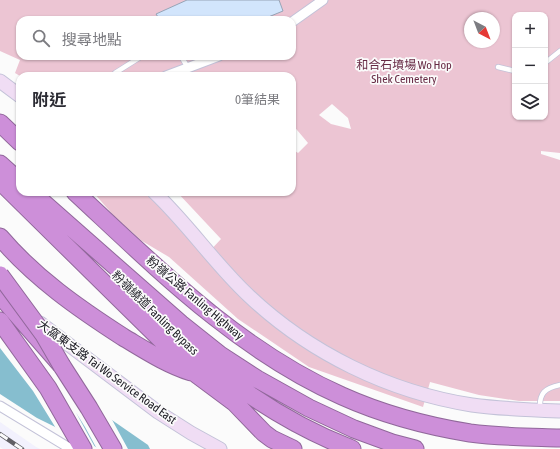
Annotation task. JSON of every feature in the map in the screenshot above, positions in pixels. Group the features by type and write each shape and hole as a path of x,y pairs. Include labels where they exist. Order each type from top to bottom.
{"highway":[{"path":"0,123 16,138"},
{"path":"0,164 16,178"},
{"path":"0,181 196,374 235,403 264,433 272,439 293,449"},
{"path":"35,196 181,324 220,355 257,379 309,408 354,429 392,443 415,449"},
{"name":"粉嶺繞道 Fanling Bypass","path":"35,196 172,333 208,363 249,394 283,416 316,434 352,449"},
{"name":"粉嶺公路 Fanling Highway","path":"79,196 167,277 227,327 280,363 342,396 402,418 470,433 511,437 560,438"},
{"path":"0,237 20,260 81,310 160,360 196,374"},
{"path":"0,275 44,335 113,449"},
{"path":"0,295 62,366"},
{"path":"0,321 48,388 82,449"},
{"path":"0,328 14,340"}],"main road":[{"path":"0,81 16,93"},
{"path":"158,196 190,229 222,268 247,295 288,329 334,358 384,381 453,402 490,407 560,411"},
{"name":"大窩東支路 Tai Wo Service Road East","path":"0,287 20,306 66,344 158,412 220,449"}],"street":[{"path":"296,19 323,0"},
{"path":"177,72 208,60"},
{"path":"0,406 71,449"}],"lane":[{"path":"548,61 560,51"},
{"path":"117,72 136,60"},
{"path":"183,60 188,68"},
{"path":"498,67 512,71"},
{"path":"540,411 540,403 544,392 548,387 560,385"}],"shaded area":[{"path":"0,422 40,449 3,449 0,447"}],"green space":[{"name":"和合石墳場 Wo Hop Shek Cemetery","path":"0,0 560,0 560,153 541,151 541,154 560,160 560,401 519,401 479,395 430,382 423,407 309,367 238,319 169,257 142,241 114,216 96,196 148,196 155,200 207,254 221,239 181,196 296,196 296,152 298,153 308,143 296,129 296,72 15,73 20,60 296,60 296,16 16,16 16,58 0,51","holes":["332,104 348,118 351,129 331,124 319,115"]}],"water":[{"path":"0,346 18,355 148,445 150,449 100,449 37,418 0,394"}],"pier":[{"path":"0,344 18,353 54,377 96,449 57,430 33,391 0,348"},
{"path":"55,379 110,416 128,449 97,449"}],"building":[{"path":"187,0 279,0 283,11 271,16 157,16 156,14"}],"railway":[{"path":"0,434 22,449"}]}
